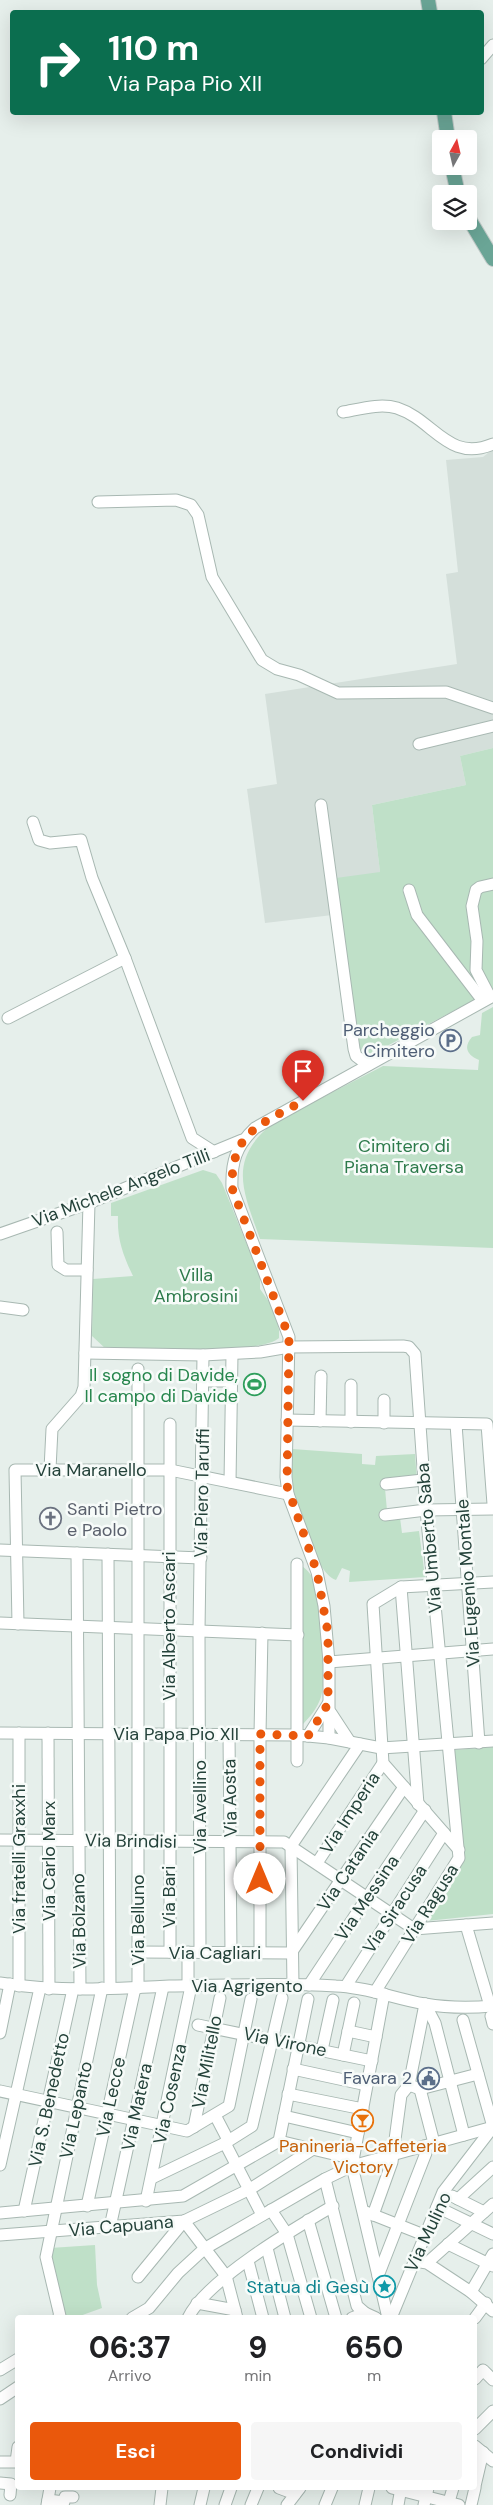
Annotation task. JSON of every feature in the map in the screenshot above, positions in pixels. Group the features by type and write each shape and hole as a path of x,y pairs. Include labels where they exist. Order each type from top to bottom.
{"main road":[{"path":"446,116 447,130"},
{"path":"476,230 493,259"}],"street":[{"path":"484,55 493,45"},
{"path":"343,412 377,406 393,407 417,418 455,446 477,449 493,444"},
{"path":"98,502 176,500 191,505 198,515 212,576 262,660 268,665 299,675 338,693 446,692 493,708"},
{"path":"419,744 493,726"},
{"path":"321,805 354,1049 356,1056 368,1065"},
{"path":"33,822 39,840 50,843 81,840 92,878 125,958 192,1138 214,1152"},
{"path":"489,998 476,970 477,941 472,906 476,890 493,884"},
{"path":"409,890 417,916 489,998"},
{"path":"8,1018 125,958"},
{"path":"325,1738 329,1662 324,1606 317,1572 288,1494 286,1478 289,1337 232,1188 233,1163 242,1140 255,1128 489,998"},
{"name":"Via Michele Angelo Tilli","path":"0,1234 89,1203 242,1140"},
{"path":"50,1470 50,1434 55,1424 81,1396 86,1378 89,1203"},
{"path":"57,1232 58,1265 66,1270 87,1270"},
{"path":"0,1307 23,1310"},
{"name":"Via Umberto Saba","path":"85,1353 203,1355 232,1354 289,1347 409,1347 415,1354 426,1510 459,1850"},
{"path":"230,1482 232,1354"},
{"name":"Via Piero Taruffi","path":"199,1631 203,1355"},
{"name":"Via Belluno","path":"136,1988 138,1952 140,1469 138,1369"},
{"path":"320,1421 321,1376"},
{"path":"203,1381 232,1381"},
{"path":"351,1385 351,1422"},
{"path":"384,1400 384,1423"},
{"path":"287,1420 487,1424 493,1504"},
{"name":"Via Alberto Ascari","path":"169,1842 170,1424"},
{"name":"Via Eugenio Montale","path":"456,1424 479,1743"},
{"name":"Via Maranello","path":"18,1624 15,1470 170,1470 288,1494"},
{"path":"386,1484 424,1480"},
{"path":"385,1514 426,1510 493,1509"},
{"path":"0,1550 201,1558"},
{"name":"Via Bolzano","path":"76,1989 78,1840 77,1553"},
{"name":"Via Lepanto","path":"60,2315 46,2257 77,2107 106,1988 108,1554"},
{"path":"297,1564 303,1736 297,1761"},
{"path":"382,1763 373,1604 401,1587 493,1582"},
{"path":"401,1587 414,1746 422,1807"},
{"path":"0,1623 298,1635"},
{"name":"Via Avellino","path":"199,1631 200,1952"},
{"path":"260,1953 262,1634"},
{"path":"329,1662 493,1649"},
{"path":"303,1736 328,1704"},
{"path":"294,1986 292,1953 292,1846 355,1743 341,1731 328,1704"},
{"name":"Via Papa Pio XII","path":"0,1733 260,1734 325,1738 382,1748 493,1742"},
{"name":"Via fratelli Graxxhi","path":"0,2033 10,1984 19,1840 18,1733"},
{"name":"Via Carlo Marx","path":"0,2165 16,2094 45,1988 49,1840 48,1733"},
{"name":"Via Aosta","path":"229,1734 231,1953"},
{"name":"Via Ragusa","path":"380,1993 414,1929 459,1858 459,1850 382,1763"},
{"name":"Via Imperia","path":"317,1863 382,1763"},
{"name":"Via Catania","path":"292,1953 404,1787"},
{"name":"Via Messina","path":"309,1985 367,1897 422,1807"},
{"name":"Via Siracusa","path":"346,1986 444,1832"},
{"name":"Via Brindisi","path":"0,1840 284,1842 292,1846"},
{"name":"Via Bari","path":"169,1842 170,1952"},
{"path":"292,1846 414,1929 493,1923"},
{"path":"466,1925 492,2013"},
{"name":"Via Cagliari","path":"138,1952 292,1953"},
{"name":"Via Cosenza","path":"146,2201 189,1986 188,1952"},
{"name":"Via Agrigento","path":"10,1984 76,1989 189,1986 346,1986 425,2004 492,2013"},
{"name":"Via Matera","path":"110,2227 163,1987"},
{"name":"Via Lecce","path":"87,2206 136,1988"},
{"name":"Via S. Benedetto","path":"24,2211 48,2101 76,1989"},
{"path":"380,1993 376,2037 353,2162 367,2213 378,2276 388,2315"},
{"name":"Via Militello","path":"194,2127 220,1998"},
{"path":"152,2178 226,2143 252,2126 274,2040 282,1998"},
{"path":"0,2091 187,2132 230,2106 251,1999"},
{"path":"279,2141 308,1999"},
{"path":"322,2050 333,2000"},
{"path":"343,2055 354,2003"},
{"path":"425,2004 435,2023 464,2135"},
{"path":"378,2276 429,2144 415,2087 425,2004"},
{"path":"148,2312 178,2273 204,2249 353,2162 393,2154 493,2127 463,2020"},
{"name":"Via Virone","path":"198,2025 372,2061"},
{"path":"348,2030 376,2037"},
{"path":"293,2069 368,2085"},
{"path":"367,2213 393,2154 401,2095 415,2087 478,2074"},
{"path":"288,2094 363,2110"},
{"path":"215,2115 227,2138 226,2143 250,2189 287,2234 310,2315"},
{"path":"284,2116 358,2133"},
{"name":"Via Mulino","path":"390,2315 444,2192 493,2127"},
{"path":"0,2213 184,2196 279,2141 313,2149 353,2162"},
{"name":"Via Capuana","path":"0,2235 184,2221 250,2189 313,2149"},
{"path":"458,2200 493,2167"},
{"path":"325,2179 357,2306 370,2315"},
{"path":"444,2192 484,2212"},
{"path":"427,2263 493,2204"},
{"path":"190,2315 197,2303 226,2276 308,2220 333,2206"},
{"path":"436,2207 493,2234"},
{"path":"367,2213 424,2235"},
{"path":"308,2220 335,2315"},
{"path":"138,2277 184,2221 226,2276 236,2314"},
{"path":"448,2244 491,2261 471,2292"},
{"path":"267,2248 284,2315"},
{"path":"248,2261 261,2315"},
{"path":"414,2261 427,2263 471,2292 489,2307 477,2316"},
{"path":"197,2303 236,2314"},
{"path":"1,2369 15,2361"},
{"path":"477,2376 483,2370 493,2380"},
{"path":"0,2399 15,2389"},
{"path":"477,2427 493,2411"},
{"path":"479,2449 493,2461"},
{"path":"477,2468 479,2449"},
{"path":"0,2462 15,2462"},
{"path":"0,2483 11,2484 10,2495"},
{"path":"50,2490 48,2503 64,2502 65,2497 73,2497"},
{"path":"160,2505 162,2490"},
{"path":"200,2505 204,2490"},
{"path":"225,2505 230,2490"},
{"path":"251,2505 257,2490"},
{"path":"325,2505 331,2490"},
{"path":"365,2505 369,2490"},
{"path":"398,2490 398,2505"},
{"path":"405,2490 452,2504 452,2490"},
{"path":"471,2505 474,2490"},
{"path":"288,2505 298,2491"}],"shaded area":[{"path":"493,449 493,748 460,756 466,785 372,805 380,872 341,914 265,923 247,789 277,784 265,694 457,664 446,574 458,572 446,460 483,457"}],"green space":[{"path":"493,748 493,990 368,1056 358,1046 336,878 380,872 372,805 466,785 460,756"},
{"name":"Cimitero di Piana Traversa","path":"493,1007 493,1248 260,1239 248,1206 243,1177 244,1163 249,1150 273,1123 383,1066 478,1070 479,1060 469,1053 467,1047 472,1037 480,1035 482,1013"},
{"name":"Villa Ambrosini","path":"203,1170 216,1174 222,1183 260,1277 260,1289 276,1316 279,1338 268,1343 249,1347 224,1349 106,1349 92,1336 93,1279 133,1276 121,1247 118,1216 111,1216 111,1203"},
{"path":"292,1449 362,1454 362,1464 375,1465 376,1456 415,1454 417,1481 385,1488 387,1511 399,1510 402,1533 419,1531 425,1577 349,1582 350,1571 342,1568 336,1580 328,1575 307,1538 302,1522 292,1480"},
{"path":"302,1566 312,1577 320,1606 324,1639 324,1672 321,1697 313,1713 301,1726"},
{"path":"493,1747 493,1914 427,1921 451,1887 454,1875 454,1750"},
{"path":"95,2245 97,2285 102,2308 83,2315 63,2315 49,2263 50,2248"}],"place":[{"name":"Parcheggio Cimitero","path":"451,1040"},
{"name":"Il sogno di Davide, Il campo di Davide","path":"254,1385"},
{"name":"Santi Pietro e Paolo","path":"51,1519"},
{"name":"Favara 2","path":"428,2078"},
{"name":"Panineria-Caffeteria Victory","path":"363,2121"},
{"name":"Statua di Gesù","path":"385,2287"}],"route":[{"path":"260,1879 260,1734 308,1736 315,1728 328,1704 328,1633 317,1572 288,1494 286,1478 289,1337 232,1188 232,1175 233,1163 242,1140 255,1128 303,1101"}]}
